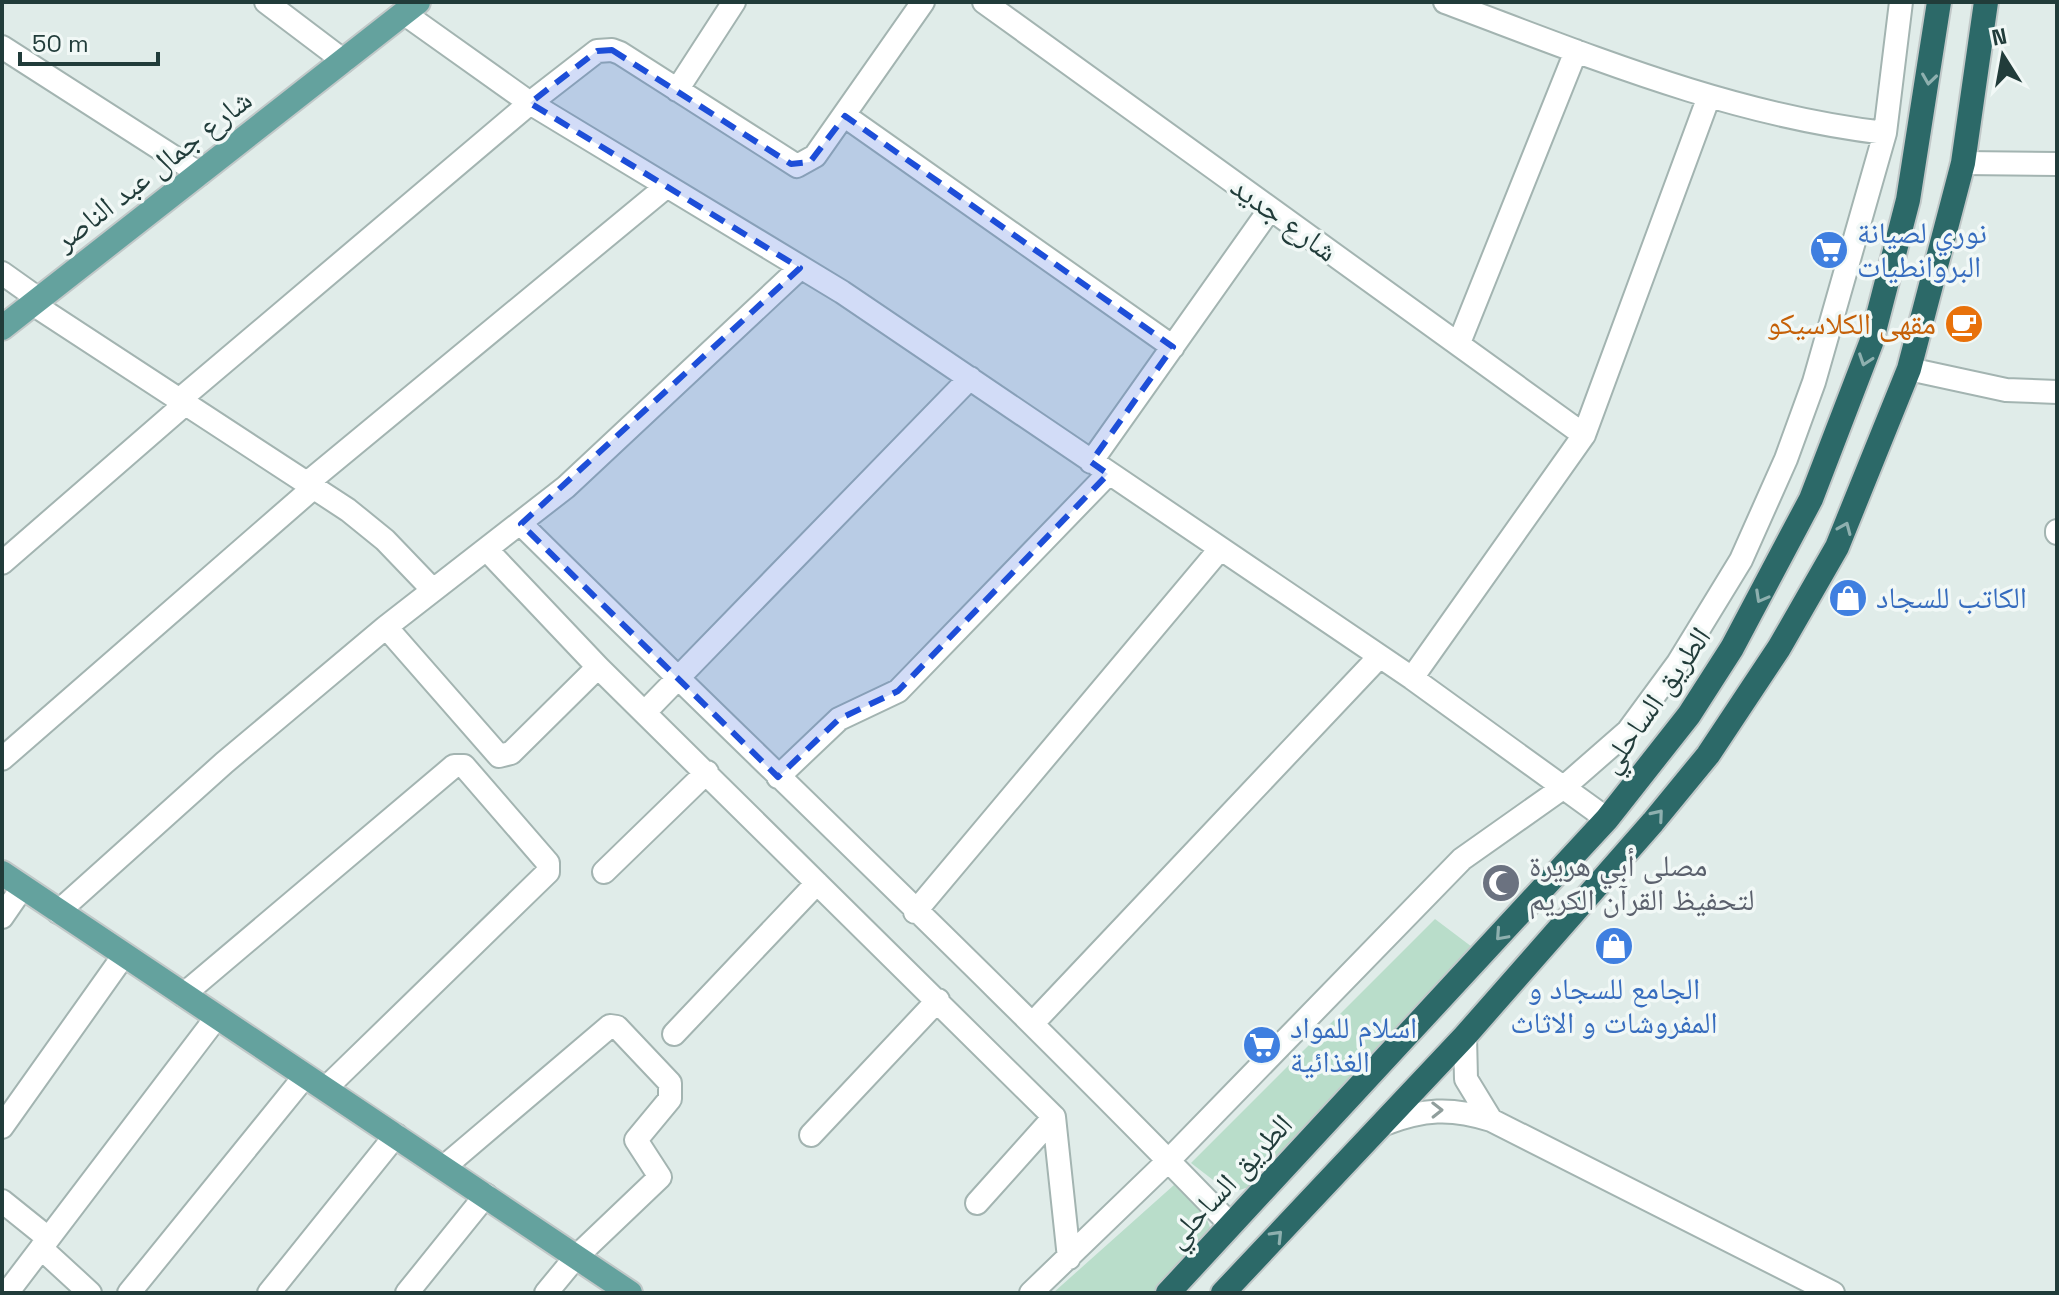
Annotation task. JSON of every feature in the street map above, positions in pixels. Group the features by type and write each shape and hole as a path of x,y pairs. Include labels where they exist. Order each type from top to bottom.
{"highway":[{"name":"الطريق الساحلي","path":"1168,1293 1607,819 1689,715 1732,648 1811,499 1871,343 1922,132 1939,2"},
{"path":"1223,1293 1465,1036 1689,777 1772,660 1837,547 1909,369 1963,163 1986,2"}],"main road":[{"name":"شارع جمال عبد الناصر","path":"2,328 411,8"},
{"path":"2,873 630,1293"}],"street":[{"path":"266,2 344,61"},
{"path":"677,90 734,2"},
{"path":"2,563 182,402 530,103 605,49 620,53 797,166 810,162 923,2"},
{"name":"شارع جديد","path":"984,2 1584,435"},
{"path":"1445,2 1708,99 1826,125 1885,133"},
{"path":"1031,1293 1169,1160 1462,859 1600,758 1635,723 1707,618 1741,560 1786,459 1814,382 1885,133 1901,2"},
{"path":"411,8 530,103 842,292 1412,678 1607,819"},
{"path":"2,47 200,174"},
{"path":"1459,343 1576,51"},
{"path":"1412,678 1584,435 1708,99"},
{"path":"845,116 1173,347"},
{"path":"1963,163 2057,164"},
{"path":"2,759 310,486 667,186"},
{"path":"778,777 839,719 898,691 1099,468 1173,347 1270,209"},
{"path":"58,912 224,763 386,627 566,487 800,268"},
{"path":"2,273 36,302 373,530 433,590"},
{"path":"1909,369 2006,390 2057,392"},
{"path":"645,712 970,378"},
{"path":"521,524 915,912 1033,1023 1231,1225"},
{"path":"915,912 1156,629 1220,549"},
{"path":"487,550 598,667 1054,1117 1069,1258"},
{"path":"386,627 499,756 511,753 598,667"},
{"path":"1033,1023 1379,657"},
{"path":"129,1293 315,1082 548,872 548,863 464,766 454,766 183,995"},
{"path":"604,872 707,772"},
{"path":"674,1034 817,883"},
{"path":"2,917 22,888"},
{"path":"2,1127 124,955"},
{"path":"811,1135 938,1000"},
{"path":"7,1293 216,1018"},
{"path":"444,1167 615,1026 671,1088 670,1099 638,1133 636,1140 660,1175 575,1258 546,1293"},
{"path":"1465,1036 1466,1079 1491,1120"},
{"path":"1384,1124 1424,1110 1445,1109 1491,1120 1833,1293"},
{"path":"977,1203 1054,1117"},
{"path":"269,1293 396,1135"},
{"path":"407,1293 486,1195"},
{"path":"2,1201 90,1293"}],"highlighted area":[{"path":"612,50 791,164 810,162 845,116 1173,347 1091,462 1108,474 898,691 839,719 778,777 521,524 800,268 530,103 597,51"}],"green space":[{"path":"1435,919 1476,950 1249,1187 1230,1193 1191,1163"},
{"path":"1174,1185 1206,1217 1211,1230 1159,1293 1053,1293"}],"place":[{"name":"نوري لصيانة البروانطيات","path":"1829,250"},
{"name":"مقهى الكلاسيكو","path":"1964,324"},
{"name":"الكاتب للسجاد","path":"1848,598"},
{"name":"مصلى أبي هريرة لتحفيظ القرآن الكريم","path":"1501,883"},
{"name":"الجامع للسجاد و المفروشات و الاثاث","path":"1614,946"},
{"name":"اسلام للمواد الغذائية","path":"1262,1045"}]}
